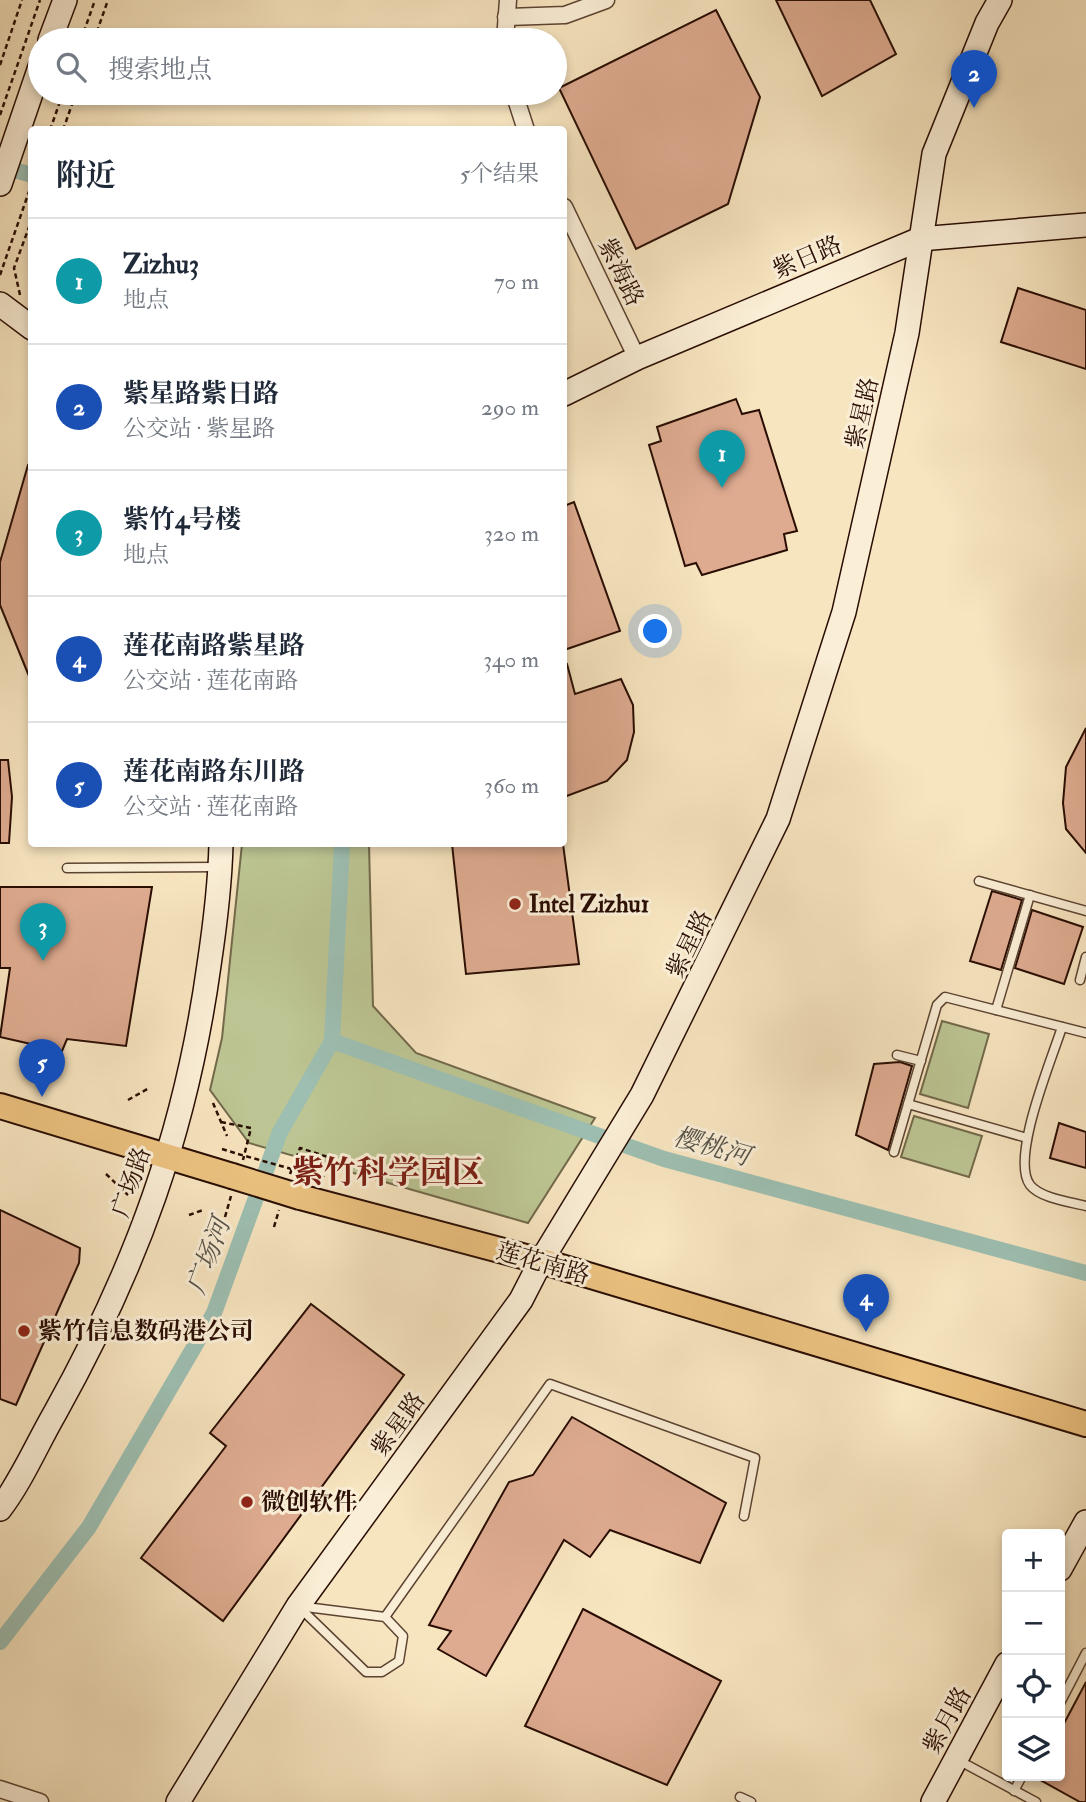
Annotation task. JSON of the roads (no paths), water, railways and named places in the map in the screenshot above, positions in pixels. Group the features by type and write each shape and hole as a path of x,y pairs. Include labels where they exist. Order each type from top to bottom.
{"main road":[{"name":"莲花南路","path":"0,1106 168,1156 235,1165 300,1197 541,1261 1086,1424"}],"street":[{"path":"54,28 65,0"},
{"path":"506,28 508,0"},
{"path":"506,17 565,15 606,0"},
{"name":"紫星路","path":"177,1802 298,1606 521,1300 541,1261 642,1095 778,819 844,612 906,333 934,154 987,23 1000,0"},
{"path":"0,184 11,117 28,88"},
{"path":"518,105 525,126"},
{"name":"紫海路","path":"567,213 637,358"},
{"name":"紫日路","path":"567,393 637,358 920,239 1086,225"},
{"path":"6,308 28,325"},
{"name":"广场路","path":"0,1509 89,1352 125,1276 168,1156 198,1045 221,855"},
{"path":"1065,1560 1086,1521"},
{"name":"紫月路","path":"933,1802 1002,1673"},
{"path":"0,1788 40,1802"}],"lane":[{"path":"67,868 221,855"},
{"path":"979,881 1086,911"},
{"path":"996,1010 1030,895"},
{"path":"1080,980 1086,957"},
{"path":"894,1152 937,1006 945,997 1086,1033"},
{"path":"1062,1027 1027,1139 1024,1166 1028,1183 1036,1191 1086,1206"},
{"path":"897,1055 921,1061"},
{"path":"908,1104 1027,1139"},
{"path":"385,1617 550,1384 755,1458 744,1516"},
{"path":"298,1606 385,1617 403,1636 399,1661 382,1672 366,1672 298,1606"},
{"path":"1065,1693 1086,1653"},
{"path":"956,1758 1035,1802"},
{"path":"1014,1791 1019,1781"},
{"path":"740,1797 751,1802"}],"waterway":[{"name":"广场河","path":"0,166 28,174"},
{"name":"广场河","path":"0,1642 89,1527 214,1313 280,1132 332,1041 342,847"},
{"name":"樱桃河","path":"332,1041 664,1159 1086,1273"}],"place":[{"name":"紫星路紫日路","path":"974,108"},
{"name":"Zizhu3","path":"722,488"},
{"name":"Intel Zizhu1","path":"515,904"},
{"name":"紫竹4号楼","path":"43,961"},
{"name":"莲花南路东川路","path":"42,1097"},
{"name":"紫竹信息数码港公司","path":"24,1331"},
{"name":"莲花南路紫星路","path":"866,1332"},
{"name":"微创软件","path":"247,1502"}],"district":[{"name":"紫竹科学园区","path":"388,1172"}]}
